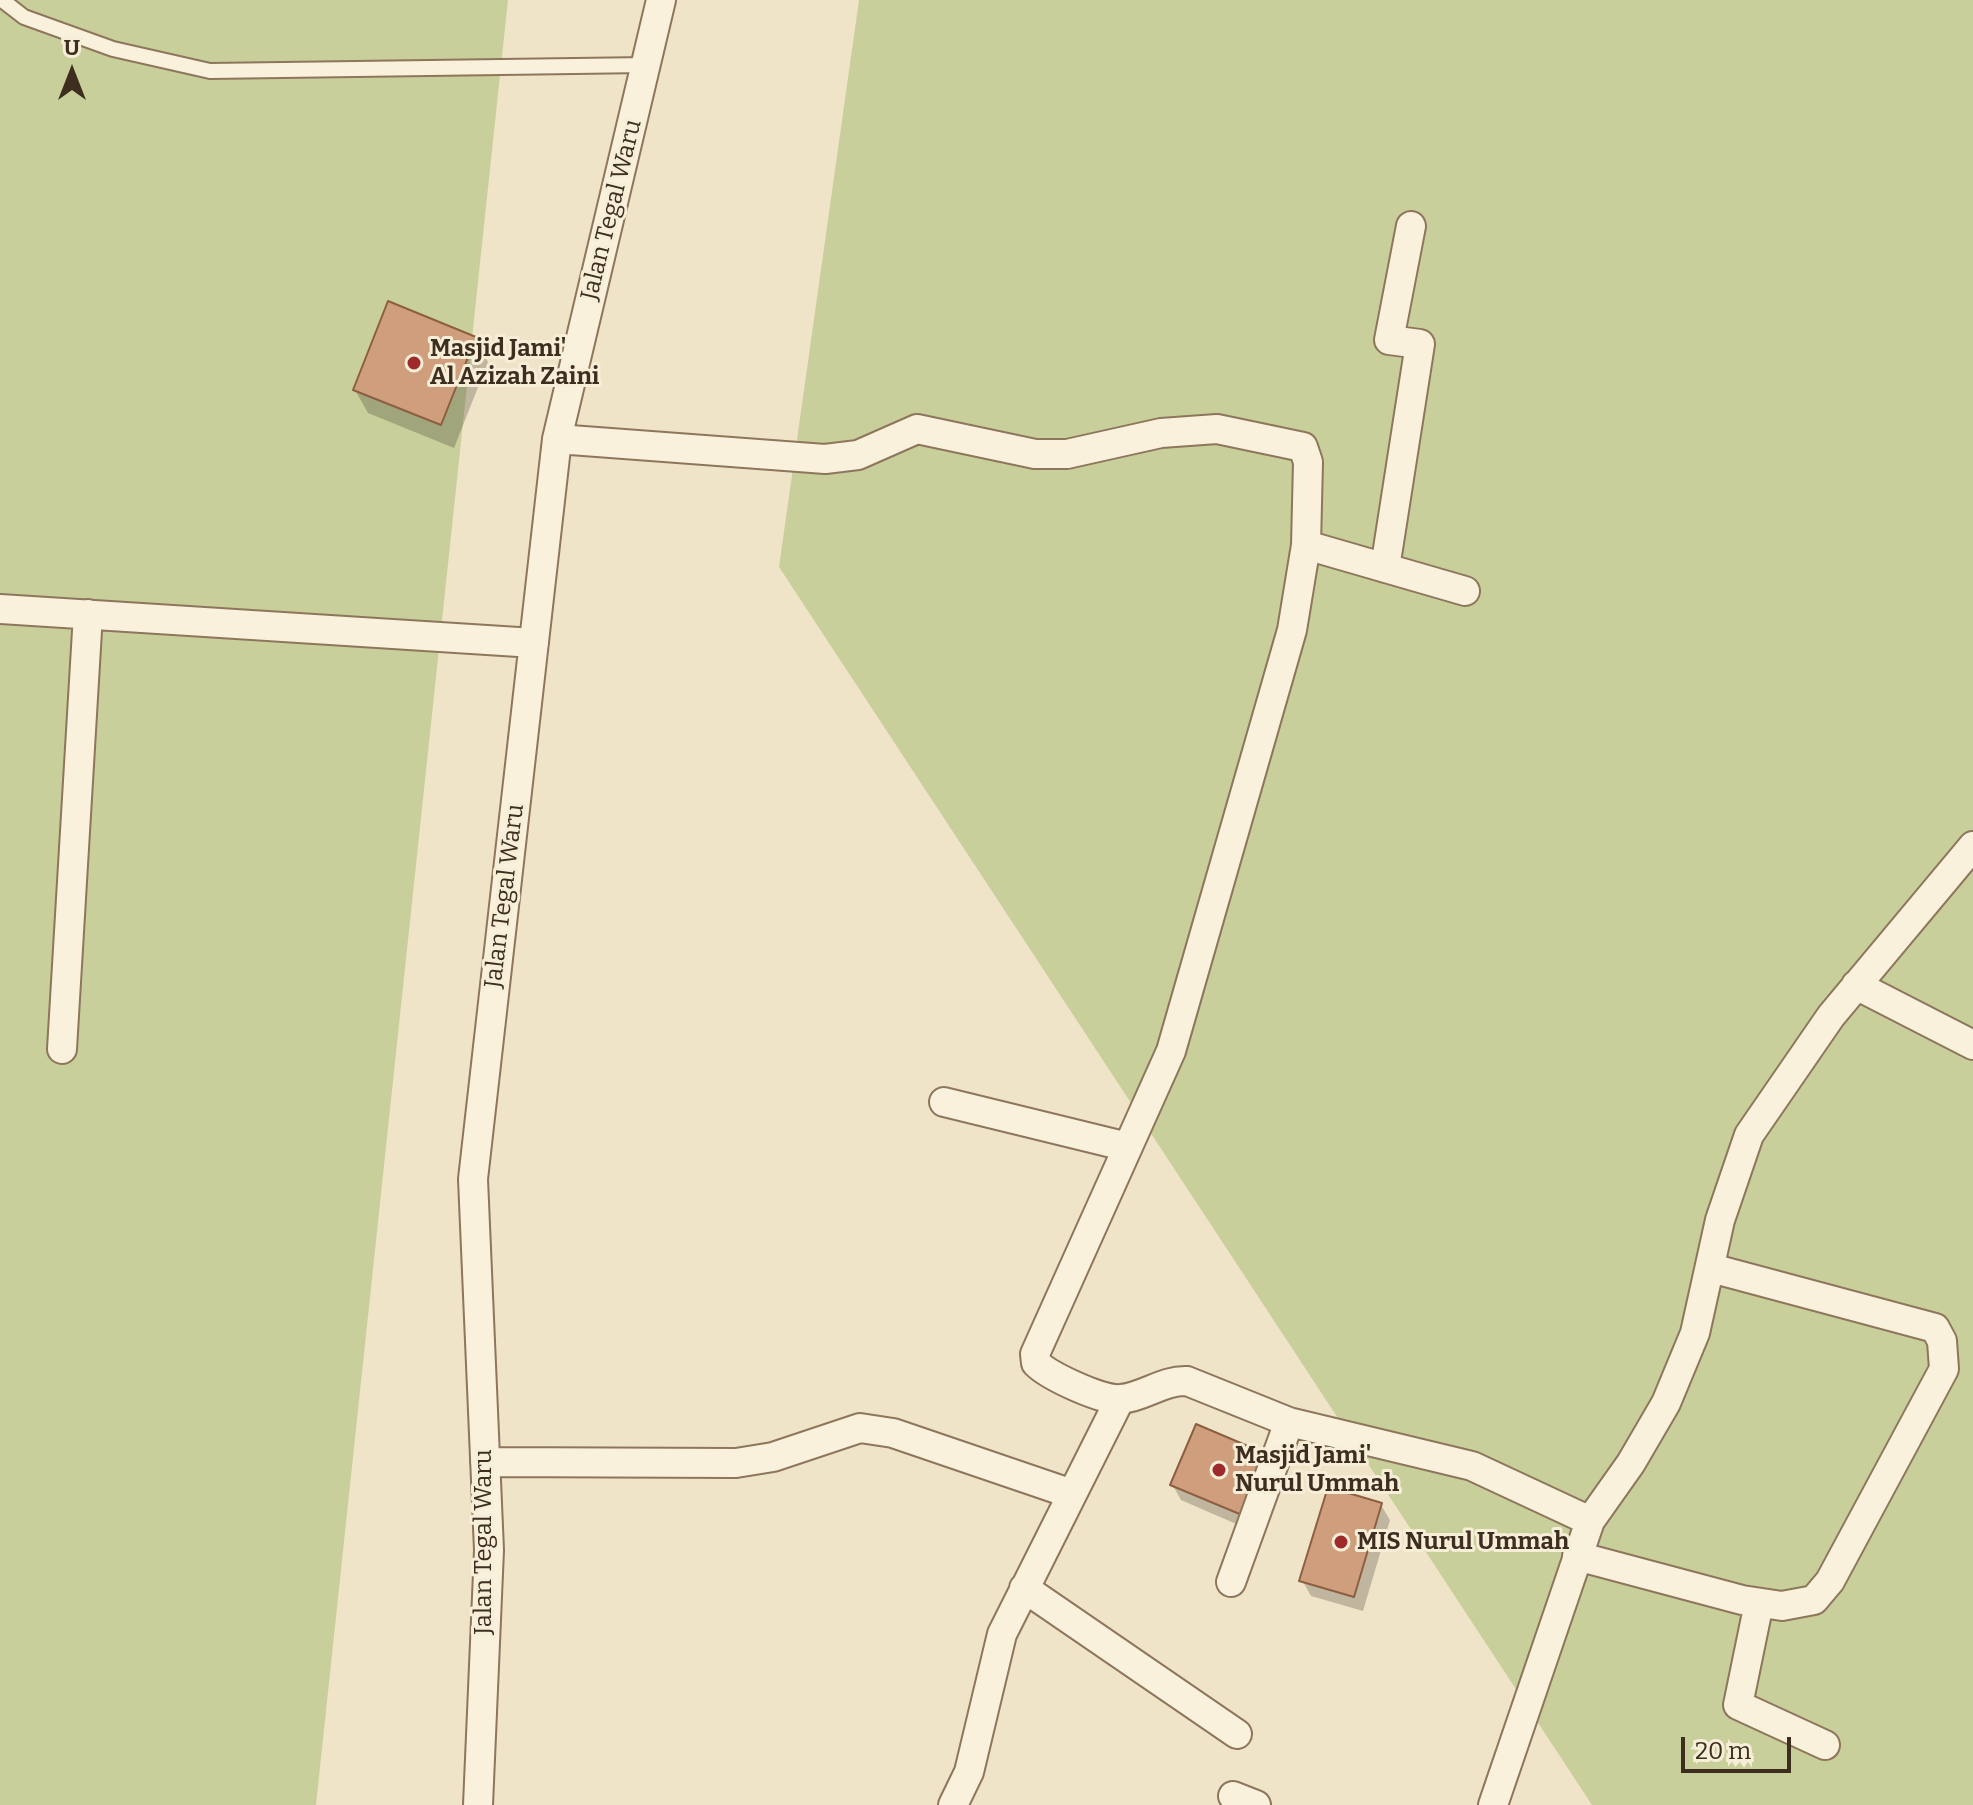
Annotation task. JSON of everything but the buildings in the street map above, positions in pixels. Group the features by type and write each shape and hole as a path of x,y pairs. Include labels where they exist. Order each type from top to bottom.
{"street":[{"name":"Jalan Tegal Waru","path":"478,1805 489,1550 473,1179 557,439 661,0"},
{"path":"1385,568 1420,344 1389,340 1411,226"},
{"path":"557,439 825,459 858,455 917,429 1035,454 1067,454 1161,433 1217,429 1303,447 1308,462 1306,545 1292,630 1171,1051 1035,1354 1036,1363 1043,1370 1102,1396 1120,1399 1169,1383 1187,1381 1289,1422 1472,1466 1590,1521"},
{"path":"1306,545 1465,591"},
{"path":"0,609 534,643"},
{"path":"62,1049 88,614"},
{"path":"1493,1805 1590,1521 1631,1463 1666,1403 1695,1333 1720,1220 1749,1135 1831,1016 1973,846"},
{"path":"1856,985 1973,1045"},
{"path":"944,1102 1128,1147"},
{"path":"1577,1556 1759,1603 1782,1606 1814,1600 1830,1581 1944,1369 1945,1355 1935,1328 1711,1268"},
{"path":"953,1805 969,1772 1002,1634 1120,1399"},
{"path":"1231,1582 1289,1422"},
{"path":"485,1462 736,1463 773,1457 860,1428 893,1433 1072,1494"},
{"path":"1024,1588 1237,1734"},
{"path":"1759,1603 1738,1705 1825,1745"}],"lane":[{"path":"2,0 24,17 113,49 210,71 647,65"}],"green space":[{"path":"0,0 508,0 316,1805 0,1805"},
{"path":"859,0 1973,0 1973,1805 1592,1805 779,567"}],"place":[{"name":"Masjid Jami' Al Azizah Zaini","path":"414,363"},
{"name":"Masjid Jami' Nurul Ummah","path":"1219,1470"},
{"name":"MIS Nurul Ummah","path":"1341,1542"}]}
